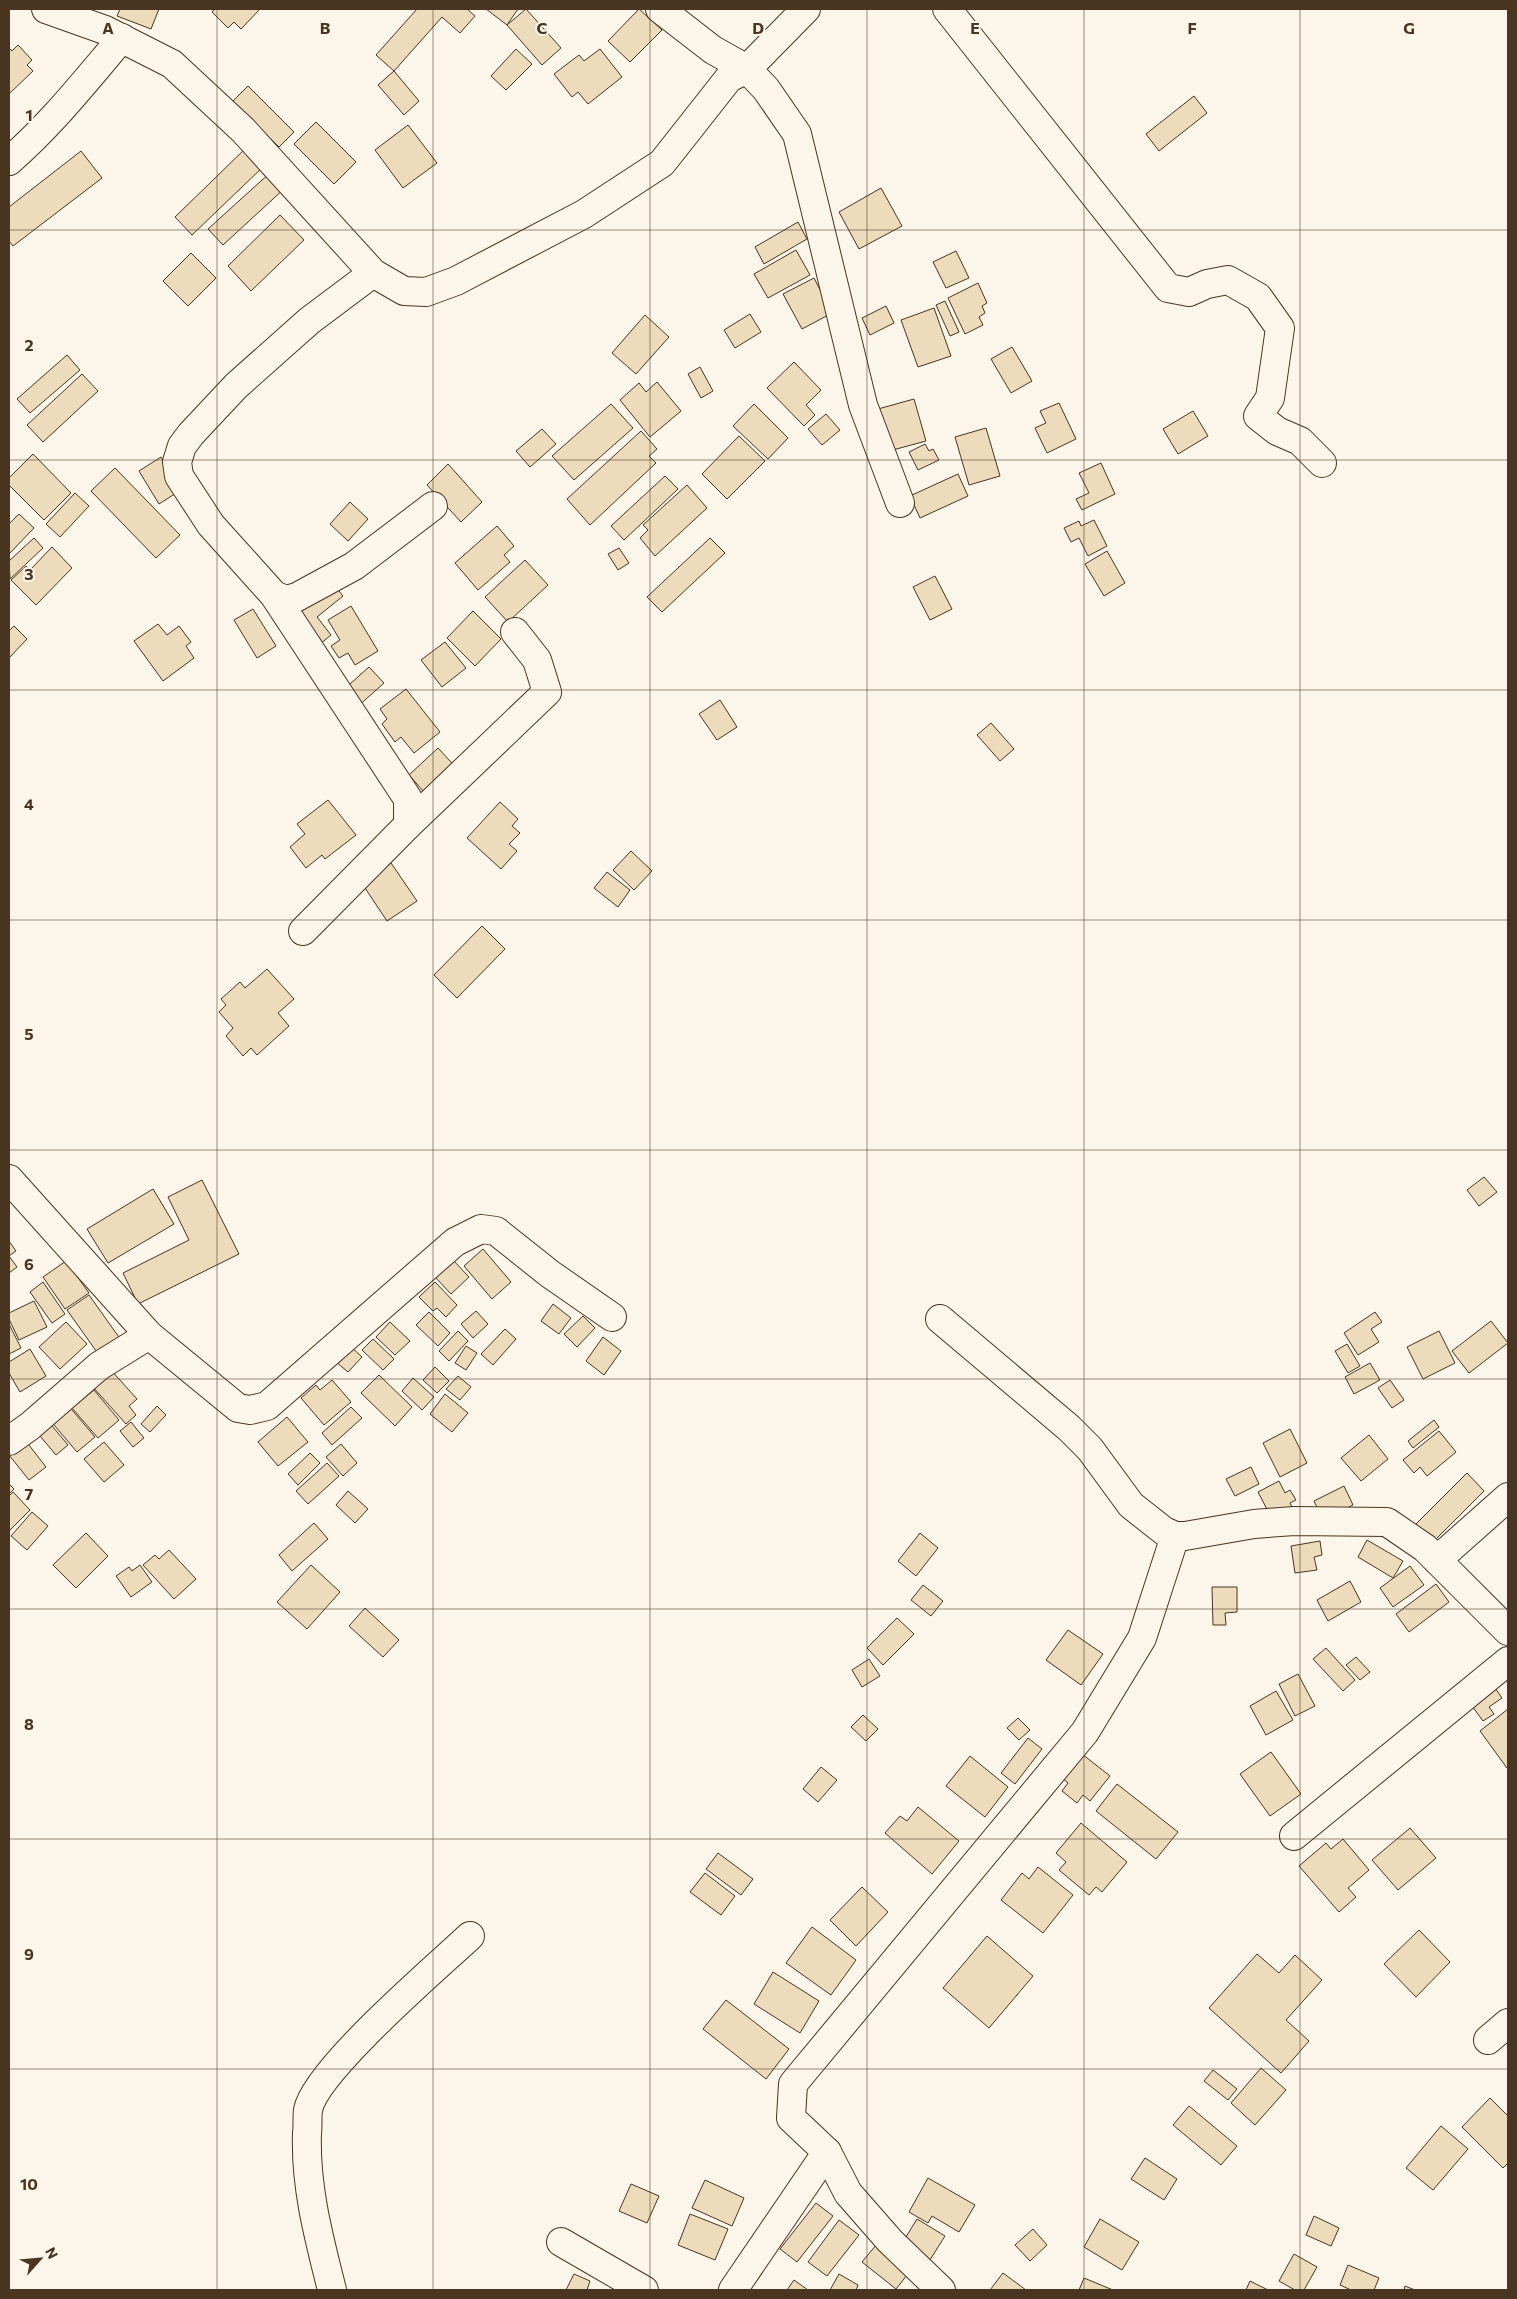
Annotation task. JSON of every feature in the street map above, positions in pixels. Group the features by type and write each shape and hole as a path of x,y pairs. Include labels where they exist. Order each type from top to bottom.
{"street":[{"path":"660,9 713,50 747,69 766,89 797,134 863,406 900,503"},
{"path":"56,10 122,38 172,64 243,130 311,202 373,273 404,292 426,292 456,281 584,214 662,163 729,78 747,69 806,9"},
{"path":"947,9 1168,288 1189,292 1207,284 1228,280 1258,297 1280,328 1270,398 1258,416 1277,431 1300,441 1322,463"},
{"path":"9,162 75,92 122,38"},
{"path":"373,273 309,321 236,386 191,434 182,446 177,462 178,476 211,526 274,594 408,799 408,825"},
{"path":"274,594 286,600 296,597 354,566 433,506"},
{"path":"303,930 408,825 547,692 537,660 515,632"},
{"path":"9,1179 148,1335 238,1408 250,1410 267,1406 455,1242 481,1229 496,1231 550,1274 612,1317"},
{"path":"940,1319 1090,1449 1131,1505 1164,1531 1175,1536 1203,1534 1254,1524 1294,1521 1387,1522 1425,1548 1508,1631"},
{"path":"9,1440 30,1426 99,1366 148,1335"},
{"path":"1437,1560 1508,1497"},
{"path":"941,2290 890,2241 848,2193 827,2152 791,2118 793,2084 1085,1732 1142,1638 1175,1536"},
{"path":"1294,1836 1508,1661"},
{"path":"332,2290 315,2220 306,2162 308,2109 320,2085 359,2041 470,1936"},
{"path":"734,2290 827,2152"},
{"path":"561,2242 644,2290"}],"building":[{"path":"120,9 159,9 151,29 117,16"},
{"path":"215,9 260,9 241,29 234,22 228,28 212,12"},
{"path":"417,9 467,9 475,16 460,33 442,17 394,71 376,55"},
{"path":"486,9 518,9 507,25"},
{"path":"526,9 561,48 542,65 507,25"},
{"path":"639,9 662,30 630,62 608,41"},
{"path":"18,45 32,60 27,65 33,71 9,94 9,48 12,51"},
{"path":"516,49 532,64 506,90 491,76"},
{"path":"600,49 622,77 588,104 578,92 572,97 554,74 579,55 584,61"},
{"path":"394,71 419,101 404,115 378,85"},
{"path":"248,86 294,132 279,147 233,101"},
{"path":"1194,96 1207,113 1159,151 1146,134"},
{"path":"316,122 356,162 334,184 294,144"},
{"path":"408,125 437,163 403,188 375,150"},
{"path":"248,146 266,164 192,235 175,217"},
{"path":"81,151 102,178 13,246 9,241 9,207"},
{"path":"272,171 286,187 223,245 208,229"},
{"path":"881,188 902,226 859,249 839,212"},
{"path":"280,215 304,240 251,291 228,266"},
{"path":"798,222 807,239 764,264 755,247"},
{"path":"796,250 810,275 768,298 754,274"},
{"path":"956,251 969,278 946,288 933,262"},
{"path":"191,253 216,278 188,306 163,281"},
{"path":"814,278 832,313 802,329 783,294"},
{"path":"978,283 987,303 982,306 985,313 979,317 983,325 965,334 948,298"},
{"path":"945,301 959,332 950,336 936,305"},
{"path":"886,306 894,323 870,335 862,318"},
{"path":"934,308 951,356 918,367 901,320"},
{"path":"750,314 761,332 735,348 724,330"},
{"path":"645,315 669,337 636,374 612,353"},
{"path":"1012,347 1032,381 1011,393 991,359"},
{"path":"67,355 80,370 30,413 17,399"},
{"path":"794,362 821,390 806,405 815,415 804,426 767,388"},
{"path":"700,367 713,391 701,398 688,374"},
{"path":"82,374 98,391 43,442 27,425"},
{"path":"657,382 681,411 650,437 620,400 639,383 646,392"},
{"path":"914,399 926,441 889,451 878,409"},
{"path":"1059,403 1076,439 1047,453 1035,428 1046,423 1040,411"},
{"path":"611,404 633,428 574,480 552,456"},
{"path":"754,404 788,438 768,459 733,426"},
{"path":"1193,411 1208,436 1178,454 1163,429"},
{"path":"826,414 840,430 822,445 808,429"},
{"path":"986,428 1000,476 969,485 955,437"},
{"path":"542,429 556,444 530,467 516,451"},
{"path":"641,431 657,449 649,456 656,463 590,525 567,499"},
{"path":"739,436 765,461 727,499 702,474"},
{"path":"925,444 929,451 933,449 939,460 918,470 909,452"},
{"path":"33,454 71,493 44,520 9,485 9,478"},
{"path":"161,457 181,490 159,504 139,471"},
{"path":"1101,463 1115,494 1082,510 1076,499 1089,493 1079,473"},
{"path":"448,464 482,502 461,522 427,485"},
{"path":"115,468 180,535 156,558 91,491"},
{"path":"958,474 968,496 920,518 910,496"},
{"path":"665,476 678,489 624,540 611,526"},
{"path":"687,485 707,508 655,556 640,538 648,530 643,525"},
{"path":"75,493 89,506 60,537 46,524"},
{"path":"350,502 368,519 348,541 330,524"},
{"path":"19,514 34,528 9,554 9,524"},
{"path":"1094,520 1107,546 1088,556 1079,538 1071,542 1064,528 1079,521 1081,526"},
{"path":"497,526 514,546 504,555 510,562 478,590 455,563"},
{"path":"34,538 43,548 10,579 9,561"},
{"path":"710,538 725,553 662,612 647,597"},
{"path":"52,547 72,568 36,605 11,580 26,566 30,570"},
{"path":"619,548 629,563 618,570 608,554"},
{"path":"1107,551 1125,583 1104,596 1085,564"},
{"path":"525,560 548,585 508,622 485,597"},
{"path":"935,576 952,609 930,620 913,587"},
{"path":"331,581 343,596 317,617 331,635 319,645 292,612"},
{"path":"351,606 378,651 355,665 348,653 339,658 331,646 340,640 328,620"},
{"path":"253,609 276,646 257,658 234,620"},
{"path":"473,611 501,639 475,666 447,638"},
{"path":"158,624 167,635 179,626 191,642 186,646 194,658 163,681 134,641"},
{"path":"14,626 27,639 9,658 9,631"},
{"path":"445,642 466,668 442,687 421,660"},
{"path":"369,667 384,683 356,708 341,692"},
{"path":"406,689 440,732 414,753 401,737 395,742 382,724 387,719 380,709"},
{"path":"720,700 737,727 717,740 699,714"},
{"path":"991,723 1014,749 1000,761 977,735"},
{"path":"438,748 462,774 432,801 409,775"},
{"path":"328,800 356,835 325,859 322,855 306,868 290,847 305,834 297,824"},
{"path":"500,802 518,819 512,826 520,833 509,844 517,851 501,869 467,838"},
{"path":"631,851 652,871 634,890 613,870"},
{"path":"391,863 417,901 387,921 361,882"},
{"path":"607,872 630,890 618,907 594,888"},
{"path":"482,926 505,949 457,998 434,975"},
{"path":"267,969 294,999 278,1013 289,1026 257,1055 251,1048 243,1056 226,1036 233,1028 219,1012 226,1005 221,999 240,982 245,988"},
{"path":"1484,1177 1497,1192 1479,1206 1467,1190"},
{"path":"202,1180 239,1254 138,1304 123,1273 189,1240 168,1197"},
{"path":"153,1189 174,1224 108,1263 87,1229"},
{"path":"9,1241 16,1251 9,1256"},
{"path":"483,1249 511,1282 492,1299 464,1266"},
{"path":"9,1256 17,1267 9,1273"},
{"path":"453,1260 469,1277 451,1294 435,1277"},
{"path":"66,1261 89,1293 65,1309 43,1277"},
{"path":"43,1282 65,1314 52,1323 30,1292"},
{"path":"435,1282 457,1305 446,1317 437,1308 433,1311 419,1297"},
{"path":"89,1295 121,1340 99,1355 67,1310"},
{"path":"34,1301 47,1327 19,1340 9,1319 9,1313"},
{"path":"553,1304 571,1318 559,1334 541,1321"},
{"path":"476,1311 488,1324 473,1338 461,1324"},
{"path":"429,1312 450,1333 438,1346 416,1325"},
{"path":"1375,1312 1382,1322 1371,1329 1379,1342 1358,1355 1344,1333"},
{"path":"583,1316 595,1328 577,1347 564,1334"},
{"path":"1491,1321 1508,1343 1469,1373 1452,1351"},
{"path":"66,1322 87,1344 60,1369 39,1347"},
{"path":"390,1322 410,1341 395,1355 376,1337"},
{"path":"9,1324 21,1348 9,1354"},
{"path":"505,1329 516,1339 493,1365 481,1354"},
{"path":"458,1331 468,1341 449,1361 439,1351"},
{"path":"1439,1331 1455,1363 1423,1379 1407,1347"},
{"path":"603,1337 621,1351 604,1375 586,1361"},
{"path":"373,1339 394,1359 383,1370 362,1350"},
{"path":"1347,1344 1360,1366 1348,1373 1335,1351"},
{"path":"350,1346 362,1357 348,1372 336,1362"},
{"path":"466,1346 477,1353 466,1370 455,1363"},
{"path":"30,1349 46,1376 20,1392 9,1373 9,1362"},
{"path":"1370,1363 1380,1380 1354,1394 1345,1377"},
{"path":"435,1367 449,1381 437,1393 423,1380"},
{"path":"110,1369 137,1399 129,1406 136,1415 126,1424 92,1386"},
{"path":"379,1375 412,1407 395,1426 361,1393"},
{"path":"458,1376 471,1387 460,1400 446,1389"},
{"path":"413,1378 434,1397 422,1410 402,1391"},
{"path":"332,1380 351,1402 324,1425 301,1398 316,1385 320,1390"},
{"path":"1390,1380 1404,1400 1392,1408 1378,1388"},
{"path":"94,1390 119,1420 98,1438 72,1408"},
{"path":"445,1394 468,1413 452,1432 430,1414"},
{"path":"67,1404 95,1437 77,1452 49,1419"},
{"path":"157,1406 166,1415 150,1432 141,1424"},
{"path":"351,1407 362,1418 332,1445 322,1433"},
{"path":"287,1417 308,1442 278,1466 258,1442"},
{"path":"47,1420 68,1445 56,1455 35,1430"},
{"path":"1434,1420 1439,1427 1413,1448 1408,1441"},
{"path":"131,1422 144,1438 133,1447 120,1431"},
{"path":"1290,1429 1307,1463 1280,1477 1263,1443"},
{"path":"1439,1431 1456,1452 1427,1476 1420,1467 1414,1473 1403,1460"},
{"path":"1369,1435 1388,1459 1361,1481 1341,1458"},
{"path":"25,1440 46,1467 29,1480 9,1455"},
{"path":"104,1442 124,1465 104,1482 84,1459"},
{"path":"341,1444 357,1463 343,1476 326,1457"},
{"path":"310,1453 320,1463 298,1485 288,1474"},
{"path":"327,1463 339,1476 308,1504 296,1491"},
{"path":"1251,1467 1259,1484 1235,1496 1226,1479"},
{"path":"1467,1473 1484,1491 1433,1542 1416,1524"},
{"path":"1279,1481 1285,1493 1290,1490 1296,1500 1290,1503 1292,1507 1271,1517 1258,1492"},
{"path":"9,1484 14,1489 9,1494"},
{"path":"1344,1486 1353,1505 1323,1520 1314,1501"},
{"path":"348,1491 368,1509 355,1523 336,1505"},
{"path":"13,1492 30,1510 9,1531 9,1496"},
{"path":"32,1512 48,1526 27,1550 11,1536"},
{"path":"314,1523 328,1539 292,1571 279,1555"},
{"path":"86,1533 108,1556 76,1588 53,1565"},
{"path":"920,1533 938,1548 916,1576 898,1561"},
{"path":"1367,1540 1403,1561 1393,1578 1358,1557"},
{"path":"1320,1541 1322,1555 1314,1557 1317,1570 1295,1573 1291,1546"},
{"path":"169,1550 196,1579 174,1599 143,1565 155,1555 159,1559"},
{"path":"140,1565 152,1582 131,1597 116,1576 129,1567 132,1571"},
{"path":"311,1565 340,1592 307,1629 277,1602"},
{"path":"1410,1566 1424,1585 1393,1607 1380,1588"},
{"path":"1350,1581 1361,1602 1328,1621 1317,1600"},
{"path":"1436,1584 1449,1602 1409,1632 1396,1614"},
{"path":"923,1585 943,1601 931,1616 911,1600"},
{"path":"1212,1587 1237,1587 1237,1612 1225,1613 1226,1625 1213,1625"},
{"path":"365,1608 399,1640 383,1657 349,1626"},
{"path":"897,1618 914,1634 883,1665 867,1648"},
{"path":"1068,1630 1103,1654 1081,1685 1046,1660"},
{"path":"1326,1648 1355,1680 1343,1691 1313,1659"},
{"path":"1356,1657 1370,1672 1360,1680 1346,1665"},
{"path":"869,1659 880,1676 862,1687 852,1670"},
{"path":"1298,1674 1315,1706 1295,1716 1279,1684"},
{"path":"1491,1682 1502,1698 1489,1707 1494,1714 1483,1721 1467,1699"},
{"path":"1276,1691 1293,1720 1266,1735 1250,1706"},
{"path":"1508,1709 1508,1767 1507,1768 1480,1731"},
{"path":"863,1715 878,1729 866,1741 851,1727"},
{"path":"1018,1718 1030,1730 1019,1740 1007,1728"},
{"path":"1028,1738 1042,1749 1015,1784 1001,1773"},
{"path":"1271,1752 1301,1794 1270,1816 1240,1774"},
{"path":"1082,1754 1110,1776 1090,1801 1083,1795 1077,1803 1062,1791 1068,1783 1062,1778"},
{"path":"970,1756 1008,1787 985,1817 946,1786"},
{"path":"821,1767 837,1780 818,1802 803,1789"},
{"path":"1117,1784 1178,1832 1156,1859 1096,1811"},
{"path":"918,1807 959,1841 932,1874 885,1833 900,1816 907,1821"},
{"path":"1081,1823 1127,1862 1102,1892 1096,1887 1089,1895 1059,1870 1066,1862 1056,1853"},
{"path":"1410,1828 1436,1858 1398,1890 1372,1860"},
{"path":"1343,1839 1369,1870 1348,1888 1356,1897 1339,1912 1299,1866 1326,1843 1331,1849"},
{"path":"718,1853 753,1879 741,1895 706,1869"},
{"path":"1038,1867 1073,1895 1043,1933 1001,1900 1022,1873 1029,1879"},
{"path":"705,1873 735,1896 721,1915 690,1892"},
{"path":"862,1887 888,1912 856,1946 830,1920"},
{"path":"812,1927 856,1960 831,1995 786,1963"},
{"path":"1419,1930 1450,1962 1416,1997 1384,1964"},
{"path":"987,1936 1033,1976 989,2028 943,1988"},
{"path":"1257,1954 1279,1973 1295,1955 1322,1980 1286,2020 1309,2041 1281,2073 1209,2008"},
{"path":"773,1972 819,2001 800,2033 754,2004"},
{"path":"726,2000 789,2049 766,2079 703,2029"},
{"path":"1261,2068 1286,2090 1255,2125 1231,2103"},
{"path":"1213,2070 1237,2089 1228,2100 1204,2081"},
{"path":"1490,2098 1508,2116 1508,2163 1503,2168 1462,2127"},
{"path":"1189,2106 1237,2146 1221,2165 1173,2125"},
{"path":"1441,2126 1468,2149 1433,2190 1406,2168"},
{"path":"1145,2158 1177,2179 1164,2200 1131,2179"},
{"path":"928,2178 975,2205 959,2232 932,2216 928,2223 909,2212"},
{"path":"705,2180 744,2198 732,2226 692,2208"},
{"path":"631,2184 659,2196 647,2223 619,2211"},
{"path":"816,2203 833,2216 797,2262 780,2249"},
{"path":"690,2214 728,2229 715,2260 678,2245"},
{"path":"1314,2216 1339,2228 1331,2246 1306,2235"},
{"path":"917,2219 945,2236 928,2263 901,2245"},
{"path":"1100,2219 1139,2242 1122,2270 1084,2247"},
{"path":"839,2220 859,2235 827,2276 808,2262"},
{"path":"1033,2229 1047,2245 1030,2261 1015,2245"},
{"path":"877,2244 911,2270 896,2289 862,2262"},
{"path":"1294,2254 1317,2267 1304,2290 1295,2290 1279,2281"},
{"path":"1348,2265 1379,2278 1374,2290 1351,2290 1340,2285"},
{"path":"1003,2273 1026,2290 990,2290"},
{"path":"574,2274 590,2281 587,2290 566,2290"},
{"path":"839,2274 858,2285 856,2290 830,2290"},
{"path":"1084,2278 1113,2290 1079,2290"},
{"path":"794,2280 808,2290 787,2290"},
{"path":"1250,2281 1268,2290 1246,2290"},
{"path":"1405,2286 1415,2290 1404,2290"}]}
